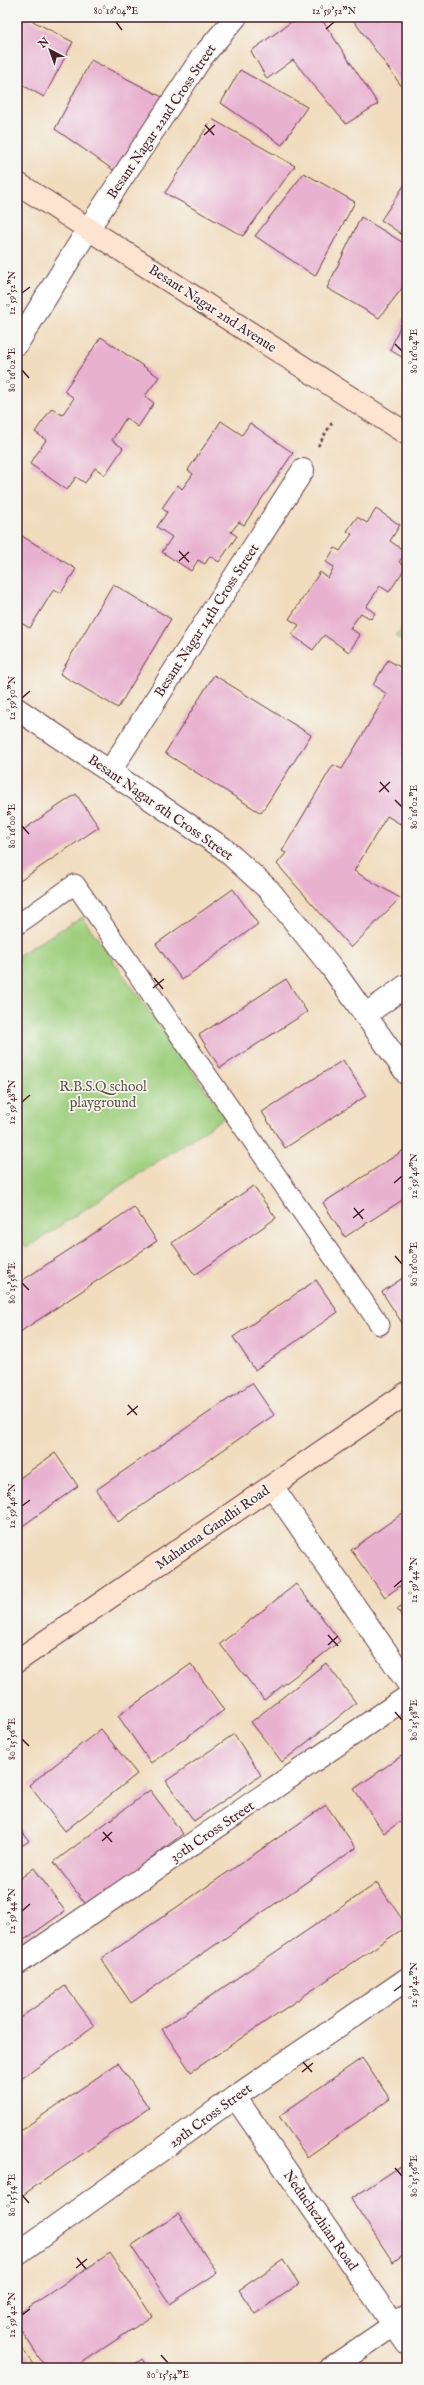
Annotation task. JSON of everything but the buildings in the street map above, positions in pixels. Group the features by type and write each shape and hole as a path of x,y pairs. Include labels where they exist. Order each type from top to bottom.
{"main road":[{"name":"Besant Nagar 2nd Avenue","path":"17,183 349,395 407,434"},
{"name":"Mahatma Gandhi Road","path":"19,1655 272,1486 407,1393"}],"street":[{"name":"Besant Nagar 22nd Cross Street","path":"17,344 89,228 202,57 236,17"},
{"name":"Besant Nagar 14th Cross Street","path":"110,771 303,470"},
{"name":"Besant Nagar 6th Cross Street","path":"17,709 223,848 269,890 301,927 407,1074"},
{"path":"365,1015 407,985"},
{"path":"272,1486 407,1682"},
{"name":"30th Cross Street","path":"17,1964 407,1697"},
{"name":"29th Cross Street","path":"17,2254 235,2097 407,1980"},
{"name":"Neduchezhian Road","path":"235,2097 400,2320 407,2344"},
{"path":"331,2368 400,2320"}],"lane":[{"path":"17,925 75,884 380,1324"}],"path":[{"path":"303,470 349,395"}],"green space":[{"path":"407,622 407,645 396,636"},
{"name":"R.B.S.Q school playground","path":"82,917 225,1117 26,1248 17,1236 17,956"}]}
